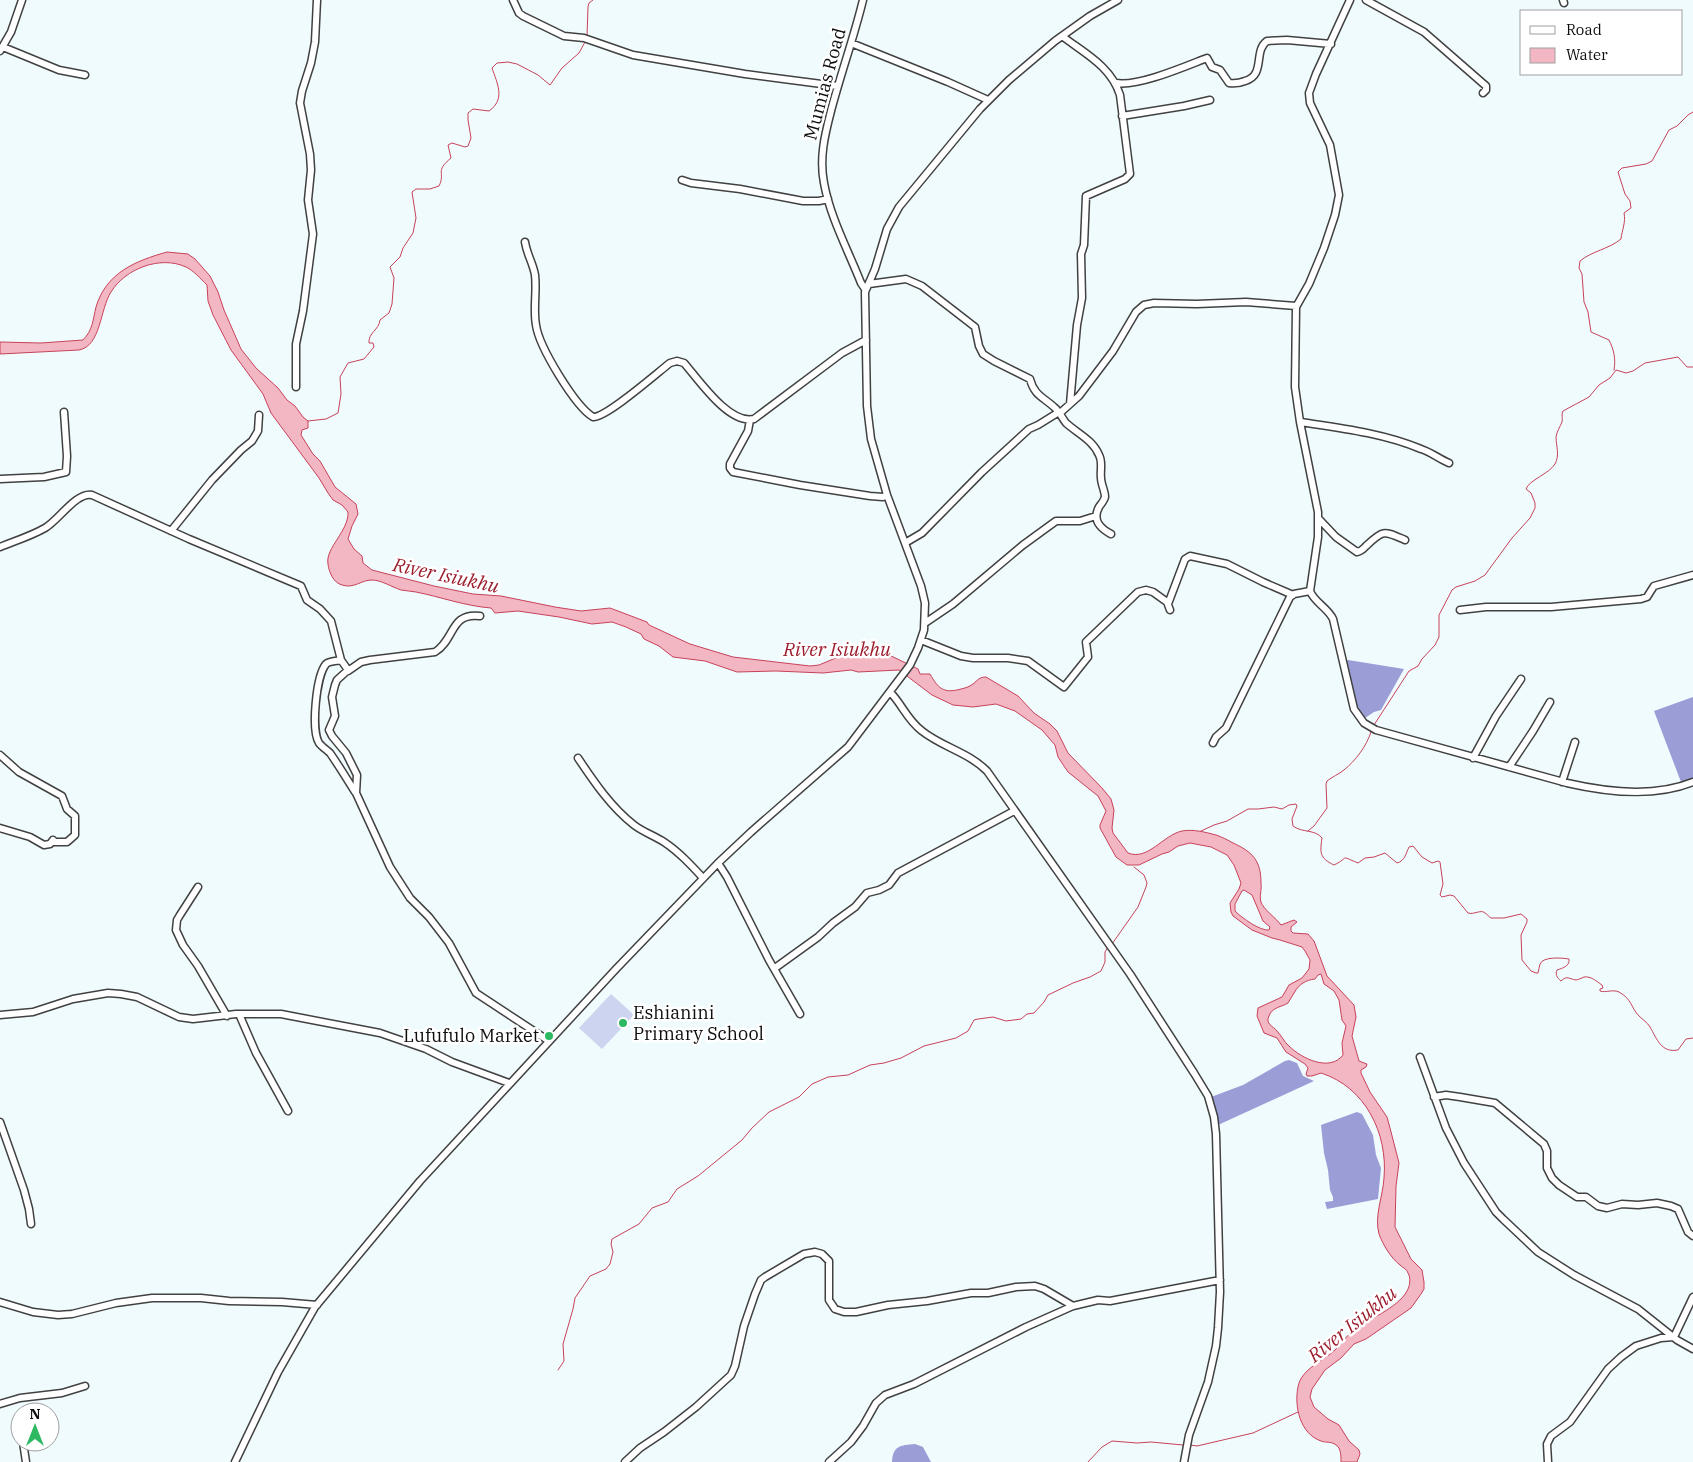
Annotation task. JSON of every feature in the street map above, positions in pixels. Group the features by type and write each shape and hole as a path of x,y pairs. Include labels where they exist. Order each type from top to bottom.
{"street":[{"path":"22,0 13,27 2,49 59,70 85,74"},
{"path":"296,386 295,352 303,311 313,234 308,200 311,170 310,154 300,107 300,98 314,52 317,0"},
{"path":"513,0 519,13 523,16 564,36 587,38 640,56 771,78 837,86"},
{"name":"Mumias Road","path":"863,0 837,86 824,138 822,157 823,181 828,199 861,283 867,286"},
{"path":"235,1462 278,1372 317,1305 420,1181 509,1083 704,878 751,832 848,747 910,665 921,640 925,622 923,593 875,455 869,426 866,340 867,286 887,229 899,207 988,100 1062,36 1098,11 1118,0"},
{"path":"1350,0 1316,74 1309,96 1312,108 1329,142 1336,176 1338,200 1334,219 1320,259 1309,284 1296,306 1295,387 1318,518 1318,536 1310,591 1333,619 1354,709 1364,723 1373,729 1562,782 1590,788 1649,791 1674,789 1693,782"},
{"path":"1366,0 1430,36 1486,86 1486,90 1483,93"},
{"path":"1062,36 1099,63 1116,83 1120,95 1129,176 1086,196 1084,245 1081,254 1082,298 1077,325 1070,404"},
{"path":"1116,83 1134,82 1188,66 1207,58 1212,67 1220,70 1229,83 1235,84 1248,81 1255,76 1263,45 1268,41 1280,40 1331,44"},
{"path":"851,43 988,100"},
{"path":"1122,116 1210,100"},
{"path":"682,180 691,184 740,189 798,201 812,202 828,199"},
{"path":"525,242 526,252 534,275 535,318 541,342 548,357 562,378 589,414 594,417 599,416 632,394 670,364 677,361 684,363 720,404 736,416 750,420 761,414 842,353 866,340"},
{"path":"867,286 906,279 922,286 975,327 979,346 984,354 1029,378 1032,388 1041,398 1059,412 1066,422 1080,432 1096,449 1101,459 1104,498 1096,516 1100,527 1111,534"},
{"path":"905,543 922,533 944,509 960,496 982,472 1028,429 1059,412 1079,396 1113,351 1136,312 1144,305 1154,303 1254,302 1296,306"},
{"path":"0,479 44,477 66,472 67,456 64,412"},
{"path":"171,531 212,480 252,441 258,431 259,415"},
{"path":"750,420 748,431 730,464 729,467 732,471 814,488 877,497 888,495"},
{"path":"1300,422 1400,441 1426,451 1449,463"},
{"path":"0,546 42,530 53,523 79,498 88,494 97,496 171,531 302,586 307,600 320,609 331,621 341,660 348,671"},
{"path":"925,622 953,604 1023,545 1056,521 1080,521 1096,516"},
{"path":"1318,518 1336,537 1356,552 1361,552 1377,536 1383,533 1388,533 1405,540"},
{"path":"921,640 961,656 1008,658 1028,661 1064,687 1088,657 1086,642 1133,595 1149,590 1169,607 1185,559 1188,556 1227,564 1293,595 1310,591"},
{"path":"1460,610 1486,607 1551,607 1640,599 1647,597 1654,586 1693,575"},
{"path":"1213,743 1216,737 1226,728 1283,611 1293,595"},
{"path":"356,794 358,775 329,730 335,716 332,697 335,685 341,676 361,662 435,652 442,648 464,616 480,616"},
{"path":"341,660 326,664 319,682 316,695 315,724 318,742 328,752 356,794 368,823 399,883 410,898 429,916 449,943 476,993 549,1041"},
{"path":"1473,758 1496,716 1521,679"},
{"path":"890,692 914,725 924,733 980,764 991,777 1130,974 1208,1096 1214,1117 1216,1134 1220,1280 1219,1315 1216,1346 1208,1382 1189,1435 1184,1462"},
{"path":"1509,767 1536,728 1550,702"},
{"path":"1562,782 1575,742"},
{"path":"0,755 19,772 62,796 67,809 75,816 75,835 67,842 53,840 44,845 30,837 0,828"},
{"path":"578,758 601,791 625,817 638,828 655,836 676,850 704,878"},
{"path":"775,968 855,907 867,893 884,888 898,873 1014,811"},
{"path":"718,864 727,877 769,960 800,1014"},
{"path":"198,887 180,915 176,930 226,1016"},
{"path":"0,1015 33,1012 73,999 108,993 137,997 185,1018 193,1019 239,1014 281,1014 380,1033 426,1049 452,1062 509,1083"},
{"path":"239,1014 256,1053 288,1111"},
{"path":"1420,1057 1446,1128 1464,1163 1496,1212 1538,1252 1574,1275 1638,1310 1693,1349"},
{"path":"1434,1097 1446,1095 1494,1103 1544,1144 1547,1151 1548,1171 1559,1185 1577,1197 1586,1197 1602,1207 1611,1208 1622,1204 1659,1204 1676,1208 1688,1232 1693,1236"},
{"path":"0,1122 24,1190 31,1224"},
{"path":"625,1462 640,1448 696,1407 728,1378 734,1370 746,1319 761,1280 804,1254 815,1252 827,1258 830,1265 829,1300 835,1309 844,1312 856,1312 888,1305 927,1301 970,1293 1035,1286 1044,1288 1073,1306"},
{"path":"829,1462 852,1442 864,1426 876,1403 885,1394 914,1384 1019,1330 1073,1306 1098,1300 1110,1302 1220,1280"},
{"path":"0,1302 33,1312 58,1315 72,1314 116,1303 152,1298 201,1298 317,1305"},
{"path":"1674,1337 1693,1298"},
{"path":"1548,1462 1547,1444 1551,1436 1570,1422 1608,1369 1636,1346 1661,1338 1674,1337"},
{"path":"0,1404 20,1398 62,1393 85,1386"}],"shaded area":[{"path":"1345,661 1404,669 1381,710 1365,718 1358,714"},
{"path":"1693,697 1693,778 1681,782 1654,711"},
{"path":"611,994 634,1015 602,1049 579,1028"},
{"path":"1289,1060 1297,1063 1303,1076 1314,1081 1218,1125 1211,1097 1243,1085"},
{"path":"1357,1112 1362,1114 1373,1135 1376,1155 1381,1168 1378,1199 1327,1209 1325,1202 1333,1201 1333,1197 1330,1190 1321,1125"},
{"path":"915,1444 923,1447 931,1462 892,1462 898,1447"}],"water":[{"path":"167,252 188,254 210,276 241,349 256,368 278,388 308,421 308,428 302,430 301,435 313,454 320,461 335,487 356,504 358,514 348,539 354,549 362,556 363,563 372,570 473,594 501,596 581,611 610,608 647,622 649,625 690,644 733,657 810,666 819,665 838,657 881,651 918,669 920,674 930,674 936,683 945,690 966,688 980,678 986,677 1018,696 1034,713 1057,731 1068,753 1111,799 1114,810 1113,833 1128,853 1142,854 1175,833 1190,830 1218,836 1240,846 1251,854 1257,863 1261,875 1260,900 1262,905 1281,925 1294,920 1297,922 1291,927 1291,931 1293,933 1308,934 1314,941 1327,976 1354,1005 1356,1017 1352,1036 1359,1061 1367,1064 1361,1070 1361,1073 1370,1092 1387,1117 1399,1163 1396,1186 1395,1227 1411,1259 1422,1270 1424,1289 1411,1308 1366,1339 1354,1344 1341,1358 1325,1370 1312,1389 1310,1397 1314,1407 1328,1419 1339,1425 1349,1441 1359,1450 1360,1454 1357,1462 1341,1462 1338,1446 1321,1441 1308,1432 1300,1418 1297,1394 1300,1381 1308,1370 1335,1350 1353,1331 1397,1303 1409,1287 1409,1275 1390,1255 1379,1234 1378,1213 1384,1178 1382,1145 1370,1114 1350,1089 1337,1080 1321,1073 1307,1076 1308,1068 1305,1064 1286,1052 1277,1038 1264,1033 1257,1016 1258,1008 1282,997 1289,985 1302,978 1309,969 1310,960 1302,947 1252,930 1233,916 1230,903 1241,883 1234,865 1227,855 1211,847 1190,843 1178,846 1139,865 1127,865 1116,857 1100,828 1106,811 1098,796 1068,772 1058,757 1055,745 1042,730 1015,711 996,704 973,707 953,705 932,695 899,670 858,672 851,670 823,673 737,672 705,661 673,657 659,646 644,639 641,634 612,622 592,624 518,611 495,613 491,608 401,590 375,580 368,580 350,586 339,584 331,574 328,558 345,526 348,512 342,505 333,500 271,413 263,394 231,350 213,315 208,301 207,285 189,269 176,264 155,264 144,266 125,277 117,284 107,299 96,334 92,342 86,347 79,350 0,354 0,342 41,343 83,340 91,328 101,295 114,277 133,264","holes":["1244,890 1252,895 1263,921 1270,927 1269,930 1256,926 1235,911 1235,904","1321,974 1324,984 1334,991 1339,1000 1342,1020 1346,1026 1342,1043 1343,1055 1331,1063 1316,1062 1301,1055 1287,1044 1268,1021 1270,1013 1288,1003 1300,985 1315,979"]}],"waterway":[{"path":"587,36 588,7 589,3 593,0"},
{"path":"308,421 326,419 338,413 341,394 340,377 348,363 364,359 374,347 373,343 369,343 370,337 380,320 389,313 392,304 394,278 390,267 400,257 403,248 413,233 416,218 412,192 416,189 430,189 439,186 443,166 451,158 448,145 452,143 465,147 468,146 471,138 468,113 473,109 489,111 494,106 499,96 499,91 492,68 497,63 508,62 517,64 538,75 550,85 562,68 579,53 585,42"},
{"path":"1614,370 1614,355 1609,340 1591,332 1588,312 1584,302 1582,274 1579,268 1580,261 1621,239 1624,213 1631,208 1618,172 1622,168 1646,164 1652,161 1669,130 1677,126 1693,112"},
{"path":"1374,725 1409,671 1418,666 1435,645 1439,637 1439,615 1452,590 1485,575 1512,538 1530,518 1535,508 1535,503 1531,493 1526,489 1555,464 1558,454 1556,437 1562,422 1563,411 1589,397 1616,370 1626,373 1645,363 1678,357 1687,367 1693,367"},
{"path":"1308,831 1327,808 1327,781 1353,762 1371,732"},
{"path":"1201,831 1227,821 1248,809 1274,807 1282,809 1296,804 1292,819 1293,826 1319,835 1322,838 1321,851 1323,857 1334,865 1345,858 1358,863 1365,858 1385,853 1397,863 1404,859 1409,847 1413,846 1422,857 1432,863 1440,862 1443,884 1440,895 1442,897 1454,896 1468,913 1483,912 1491,918 1504,918 1521,914 1527,919 1521,935 1522,960 1531,971 1538,973 1540,964 1545,960 1553,958 1569,959 1567,965 1557,970 1557,977 1561,981 1567,978 1576,980 1589,977 1602,985 1603,988 1600,991 1619,992 1629,1001 1636,1013 1649,1025 1660,1044 1667,1049 1678,1050 1686,1039 1693,1038"},
{"path":"1112,944 1138,907 1146,887 1147,883 1144,875 1134,867"},
{"path":"558,1370 564,1361 563,1344 575,1298 590,1276 606,1269 610,1264 613,1252 612,1239 639,1224 652,1208 668,1202 677,1189 698,1176 742,1140 769,1112 799,1097 812,1084 828,1077 848,1075 870,1065 901,1058 924,1046 956,1038 968,1031 974,1020 993,1017 1006,1021 1021,1019 1027,1014 1034,1013 1048,995 1101,971 1108,947"},
{"path":"1190,1445 1197,1446 1253,1433 1298,1412"},
{"path":"1088,1462 1102,1447 1112,1441 1183,1445"}],"place":[{"name":"Eshianini Primary School","path":"623,1023"},
{"name":"Lufufulo Market","path":"549,1036"}],"water label":[{"name":"River Isiukhu","path":"446,575"},
{"name":"River Isiukhu","path":"837,649"},
{"name":"River Isiukhu","path":"1352,1324"}]}
